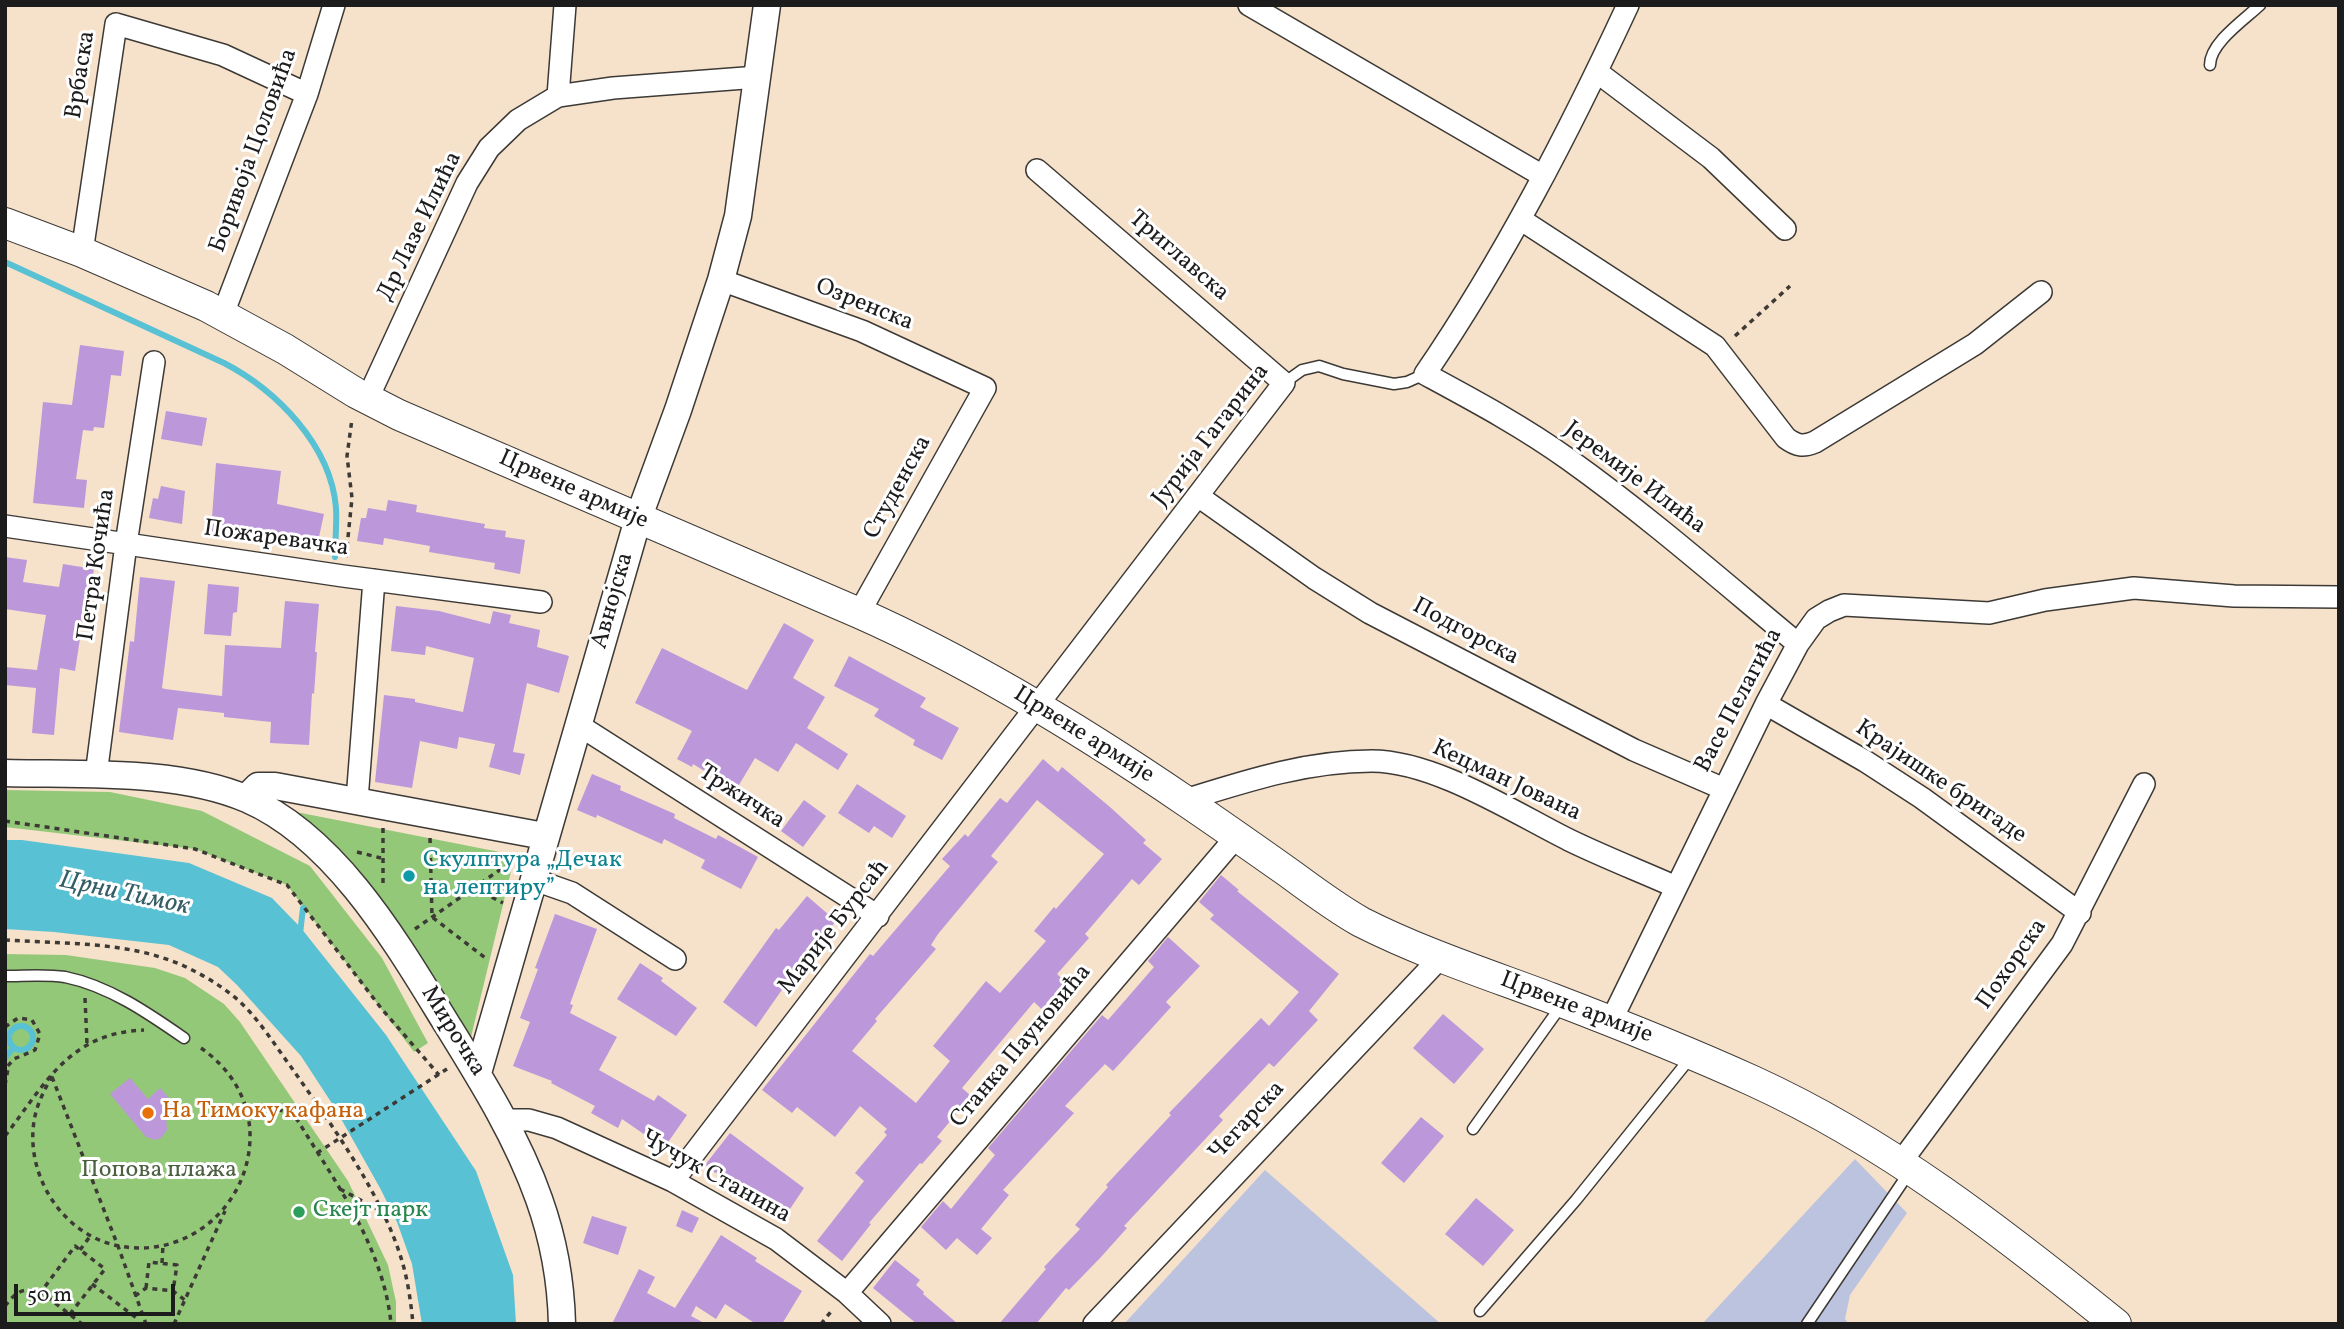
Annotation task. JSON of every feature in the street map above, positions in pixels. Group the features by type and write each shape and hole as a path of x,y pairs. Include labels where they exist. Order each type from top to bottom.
{"main road":[{"name":"Црвене армије","path":"5,223 82,252 223,314 362,396 433,431 859,613 933,648 1037,706 1185,800 1346,913 1441,957 1693,1055 1792,1100 1907,1165 1974,1212 2116,1324"}],"street":[{"name":"Боривоја Цоловића","path":"223,314 307,94 334,5"},
{"path":"558,96 565,5"},
{"name":"Авнојска","path":"478,1073 544,836 638,519 721,280 738,216 767,5"},
{"path":"1249,5 1543,176"},
{"path":"1425,374 1461,320 1520,219 1597,72 1628,5"},
{"name":"Врбаска","path":"82,252 116,24 223,55 307,94"},
{"path":"1597,72 1711,158 1785,229"},
{"name":"Др Лазе Илића","path":"362,396 467,183 489,148 518,120 558,96 613,88 758,77"},
{"name":"Триглавска","path":"1037,170 1284,383"},
{"path":"1520,219 1714,346 1786,439 1804,446 1815,442 1975,344 2041,292"},
{"name":"Озренска","path":"721,280 862,331 985,388"},
{"name":"Петра Кочића","path":"96,775 153,362"},
{"name":"Јеремије Илића","path":"1425,374 1507,419 1567,458 1656,526 1798,644"},
{"name":"Јурија Гагарина","path":"1037,706 1284,383"},
{"name":"Студенска","path":"859,613 985,388"},
{"name":"Подгорска","path":"1198,496 1314,578 1370,613 1634,750 1724,789"},
{"name":"Пожаревачка","path":"5,526 541,602"},
{"path":"357,800 374,580"},
{"name":"Васе Пелагића","path":"1611,1021 1766,704 1798,644 1816,620 1829,611 1844,605 1989,613 2045,600 2134,588 2234,596 2339,597"},
{"name":"Крајишке бригаде","path":"1766,704 1865,761 1922,798 2080,913"},
{"name":"Марије Бурсаћ","path":"673,1181 1037,706"},
{"name":"Тржичка","path":"577,724 878,916"},
{"name":"Кецман Јована","path":"1185,800 1270,774 1323,764 1374,761 1405,765 1449,781 1571,841 1676,887"},
{"name":"Мирочка","path":"5,772 167,779 205,785 246,798 271,811 294,827 335,866 373,911 402,953 478,1073 504,1120 540,1200 555,1257 562,1324"},
{"name":"Похорска","path":"1907,1165 2080,913 2144,784"},
{"path":"246,798 253,789 266,785 544,836"},
{"name":"Станка Пауновића","path":"847,1293 1237,835"},
{"path":"532,879 572,892 675,959"},
{"name":"Чегарска","path":"1094,1324 1441,957"},
{"name":"Чучук Станина","path":"504,1120 528,1120 557,1128 673,1181 776,1239 847,1293 880,1324"}],"lane":[{"path":"2210,65 2210,55 2216,46 2260,5"},
{"name":"Јурија Гагарина","path":"1284,383 1302,370 1319,366 1343,374 1394,384 1425,374"},
{"path":"5,976 61,977 83,982 129,1002 184,1038"},
{"path":"1473,1129 1563,1003"},
{"path":"1480,1311 1576,1200 1693,1055"},
{"path":"1807,1324 1907,1165"}],"path":[{"path":"1714,346 1730,340 1790,286"},
{"path":"343,576 352,498 347,456 348,437 362,396"},
{"path":"384,887 381,858 386,806"},
{"path":"432,814 432,917"},
{"path":"5,821 195,849 287,885 381,1008 439,1075 317,1153"},
{"path":"357,852 381,858"},
{"path":"421,939 415,929 514,860"},
{"path":"474,888 503,903"},
{"path":"432,917 489,961"},
{"path":"5,940 124,949 171,961 214,982 238,1001 261,1026 347,1149 381,1212 401,1259 411,1300 413,1324"},
{"path":"83,982 88,1044"},
{"path":"5,1027 18,1018 32,1020 40,1034 35,1050 14,1059 6,1068 5,1085"},
{"path":"5,1136 61,1063 106,1035 147,1030"},
{"path":"52,1076 38,1105 33,1135 39,1175 59,1210 91,1235 118,1246 163,1245 192,1235 227,1206 246,1171 250,1132 248,1113 242,1097 225,1068 199,1046 184,1038"},
{"path":"52,1076 118,1246 142,1322"},
{"path":"248,1113 269,1109 293,1115 370,1244 390,1308 391,1323"},
{"path":"338,1188 381,1212"},
{"path":"174,1324 227,1206"},
{"path":"80,1250 91,1235"},
{"path":"162,1263 163,1245"},
{"path":"41,1292 75,1246 104,1269 70,1314"},
{"path":"146,1288 149,1262 162,1263 177,1265 173,1291"},
{"path":"93,1284 142,1322"},
{"path":"135,1296 146,1288 173,1291 185,1300"},
{"path":"5,1306 16,1293 30,1289 41,1292 82,1324"}],"shaded area":[{"path":"1855,1159 1907,1213 1850,1295 1845,1319 1849,1324 1702,1324"},
{"path":"1265,1170 1441,1324 1124,1324"}],"green space":[{"path":"5,790 110,792 202,811 310,866 382,958 428,1043 414,1052 287,885 195,849 5,827"},
{"path":"291,811 515,855 471,1037 442,995"},
{"name":"Попова плажа","path":"5,954 66,955 155,968 185,978 224,1004 240,1022 348,1181 388,1265 396,1302 396,1324 5,1324"}],"water":[{"name":"Црни Тимок","path":"5,840 22,840 189,863 272,898 301,928 386,1035 476,1171 513,1275 516,1324 422,1324 412,1264 397,1222 335,1108 301,1056 218,967 169,945 5,929"}],"building":[{"path":"80,345 124,351 121,376 111,375 104,428 83,430 76,479 87,480 84,508 33,503 43,402 72,405"},
{"path":"166,411 207,418 202,446 161,439"},
{"path":"216,463 281,471 277,504 324,514 317,546 270,536 269,542 211,531"},
{"path":"161,486 185,491 182,524 149,518 153,498 158,499"},
{"path":"388,500 417,505 416,512 485,524 484,528 506,531 505,537 525,540 520,574 494,569 495,563 429,552 430,546 384,538 383,545 357,541 361,518 366,518 368,508 386,511"},
{"path":"5,557 27,560 23,582 59,587 63,564 94,569 75,671 60,668 54,735 32,733 36,688 5,685 5,667 37,670 46,615 5,609"},
{"path":"140,577 175,581 162,688 165,689 222,696 225,645 281,648 285,601 319,604 309,745 270,743 271,722 178,708 173,740 119,732 130,641 134,642"},
{"path":"208,584 239,587 231,636 204,634"},
{"path":"396,606 439,611 490,624 493,611 511,615 509,623 540,630 537,647 569,656 559,693 527,683 513,752 525,754 520,775 489,767 495,744 459,737 457,749 420,741 412,788 375,782 384,695 415,699 415,702 463,712 474,658 426,646 425,655 391,651"},
{"path":"784,623 814,640 793,678 825,697 807,728 848,754 838,770 796,743 778,772 755,758 736,790 693,764 692,767 677,759 692,731 635,703 662,648 747,690"},
{"path":"849,656 926,698 920,707 959,728 942,760 913,745 915,740 874,716 879,709 834,686"},
{"path":"1043,759 1058,772 1062,767 1110,807 1146,840 1143,843 1162,859 1139,885 1132,879 1085,934 1089,938 1057,974 1072,988 1048,1015 1034,1002 962,1088 971,1096 937,1137 942,1141 869,1223 871,1224 842,1261 817,1241 864,1181 855,1173 887,1135 884,1132 887,1129 860,1106 835,1137 797,1107 792,1113 762,1090 870,954 873,956 950,866 942,859 965,834 968,837 1000,798 1007,803","holes":["1037,800 1104,854 1034,931 1046,941 1000,993 986,981 933,1046 950,1061 916,1103 852,1051 877,1021 875,1019 936,949 931,945 938,934 998,862 991,856"]},
{"path":"592,774 621,786 620,790 675,814 674,818 716,839 718,835 758,857 741,889 701,868 705,860 664,839 662,844 597,815 596,818 577,810"},
{"path":"857,784 906,816 892,838 874,826 869,833 838,813"},
{"path":"804,800 826,816 803,847 781,831"},
{"path":"1221,875 1339,974 1309,1011 1318,1020 1274,1067 1269,1063 1219,1116 1223,1120 1124,1226 1127,1228 1101,1257 1069,1290 1066,1288 1036,1324 999,1324 1046,1269 1044,1267 1080,1229 1075,1225 1108,1187 1106,1185 1171,1115 1169,1113 1261,1018 1269,1026 1299,992 1210,919 1214,915 1199,902"},
{"path":"807,896 836,921 819,942 816,941 756,1027 723,1002 776,928 779,930"},
{"path":"555,914 597,929 570,1004 573,1005 570,1013 617,1037 599,1070 654,1101 658,1095 687,1115 664,1148 622,1119 618,1128 591,1113 595,1106 551,1083 552,1081 513,1066 530,1022 520,1018"},
{"path":"1168,937 1200,966 1166,1002 1171,1007 1113,1071 1105,1064 1065,1106 1074,1113 1003,1190 1009,1195 981,1229 992,1238 977,1255 957,1238 946,1250 921,1227 943,1201 951,1209 995,1155 988,1148 1102,1015 1108,1020 1154,967 1148,961"},
{"path":"640,963 663,978 661,981 697,1008 676,1036 617,999"},
{"path":"1443,1014 1484,1049 1454,1084 1413,1048"},
{"name":"На Тимоку кафана","path":"130,1078 148,1099 160,1088 177,1107 166,1117 167,1130 161,1138 155,1140 146,1137 110,1094"},
{"path":"1421,1117 1444,1136 1404,1183 1381,1163"},
{"path":"730,1133 804,1188 786,1215 741,1183 737,1189 705,1165"},
{"path":"1476,1198 1514,1230 1483,1266 1445,1234"},
{"path":"682,1210 699,1218 692,1233 676,1226"},
{"path":"592,1216 627,1227 618,1255 583,1243"},
{"path":"721,1235 802,1291 782,1324 756,1324 725,1304 716,1319 696,1306 691,1316 706,1324 612,1324 639,1269 655,1277 647,1293 675,1308"},
{"path":"895,1260 920,1280 916,1285 923,1294 958,1324 917,1324 873,1288"}],"waterway":[{"path":"5,262 224,363 244,374 281,404 312,442 332,485 336,508 335,557"},
{"path":"300,934 303,908"},
{"path":"16,1026 26,1026 33,1033 33,1038 33,1043 26,1050 16,1050 9,1043 9,1033 16,1026"},
{"path":"5,1058 13,1048"}],"place":[{"name":"Скулптура „Дечак на лептиру”","path":"409,876"},
{"name":"На Тимоку кафана","path":"148,1113"},
{"name":"Скејт парк","path":"299,1212"}]}
